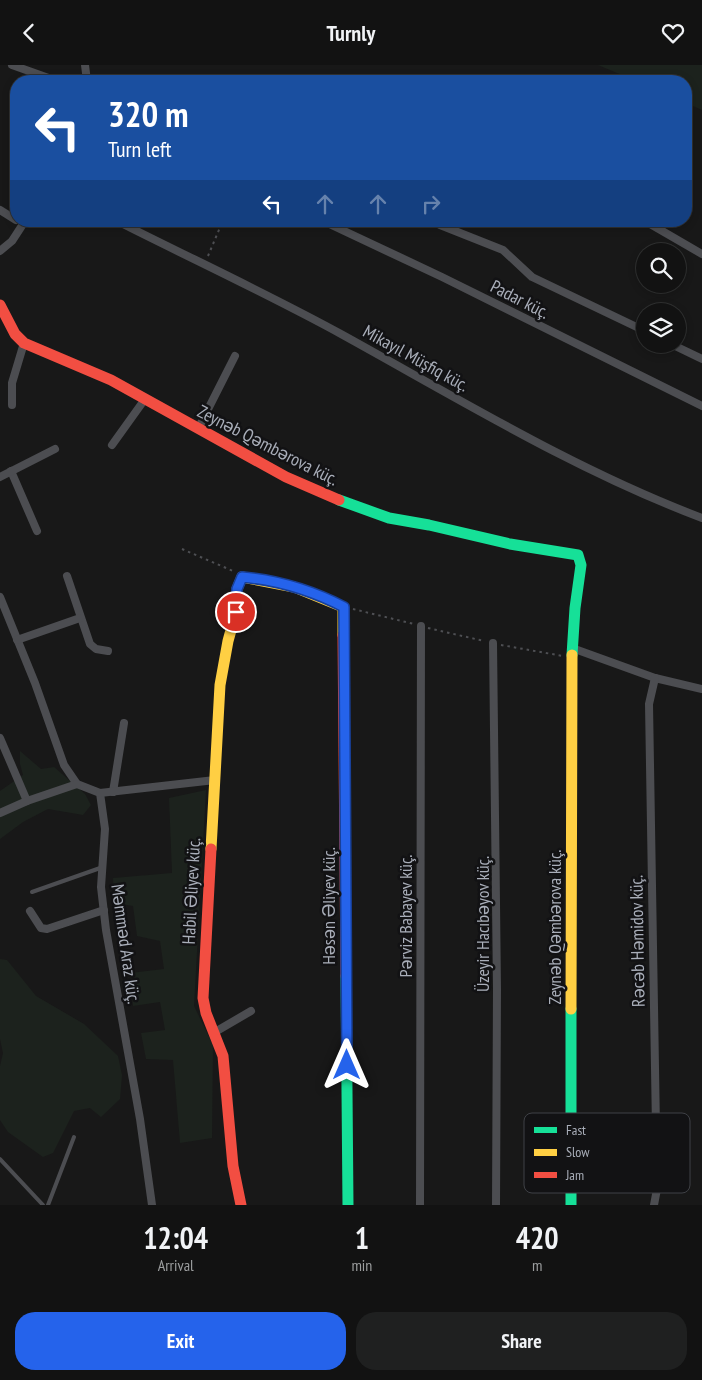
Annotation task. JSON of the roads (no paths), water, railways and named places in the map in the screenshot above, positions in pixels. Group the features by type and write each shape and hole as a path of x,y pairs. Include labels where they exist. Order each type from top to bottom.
{"street":[{"path":"12,65 40,75"},
{"path":"0,251 12,241 19,227"},
{"name":"Mikayıl Müşfiq küç.","path":"129,227 338,332 548,448 669,505 702,518"},
{"name":"Padar küç.","path":"336,227 442,277 702,406"},
{"path":"445,227 503,250 532,277 636,327"},
{"path":"655,227 702,254"},
{"path":"0,305 15,334 24,343 12,383 12,405"},
{"name":"Zeynəb Qəmbərova küç.","path":"24,343 111,380 286,477 332,498 373,513 510,544 578,555 581,565 575,608 572,652 571,1113"},
{"path":"686,352 702,359"},
{"path":"198,429 235,356"},
{"path":"112,445 145,399"},
{"path":"0,477 55,449"},
{"path":"11,471 37,531"},
{"path":"67,576 90,644 96,649 108,651"},
{"name":"Habil Əliyev küç.","path":"241,1205 233,1166 223,1056 215,1032 206,1016 203,998 220,685 236,612 237,589 242,577 263,579 331,600 344,607"},
{"path":"0,597 64,765 77,785"},
{"name":"Həsən Əliyev küç.","path":"344,607 348,1205"},
{"path":"17,640 80,618"},
{"name":"Pərviz Babayev küç.","path":"420,626 420,1205"},
{"name":"Üzeyir Hacıbəyov küç.","path":"493,643 497,979 496,1205"},
{"path":"572,652 655,678 702,689"},
{"name":"Rəcəb Həmidov küç.","path":"655,678 649,704 656,1113"},
{"path":"114,792 124,723"},
{"path":"0,738 26,801"},
{"path":"0,813 26,801 77,785 100,793 215,780"},
{"name":"Məmməd Araz küç.","path":"100,793 105,829 101,887 106,930 140,1119 152,1205"},
{"path":"30,911 41,928 47,929 104,910"},
{"path":"215,1032 251,1011"}],"lane":[{"path":"32,891 103,867"},
{"path":"48,1205 74,1137"},
{"path":"0,1159 43,1205"}]}
